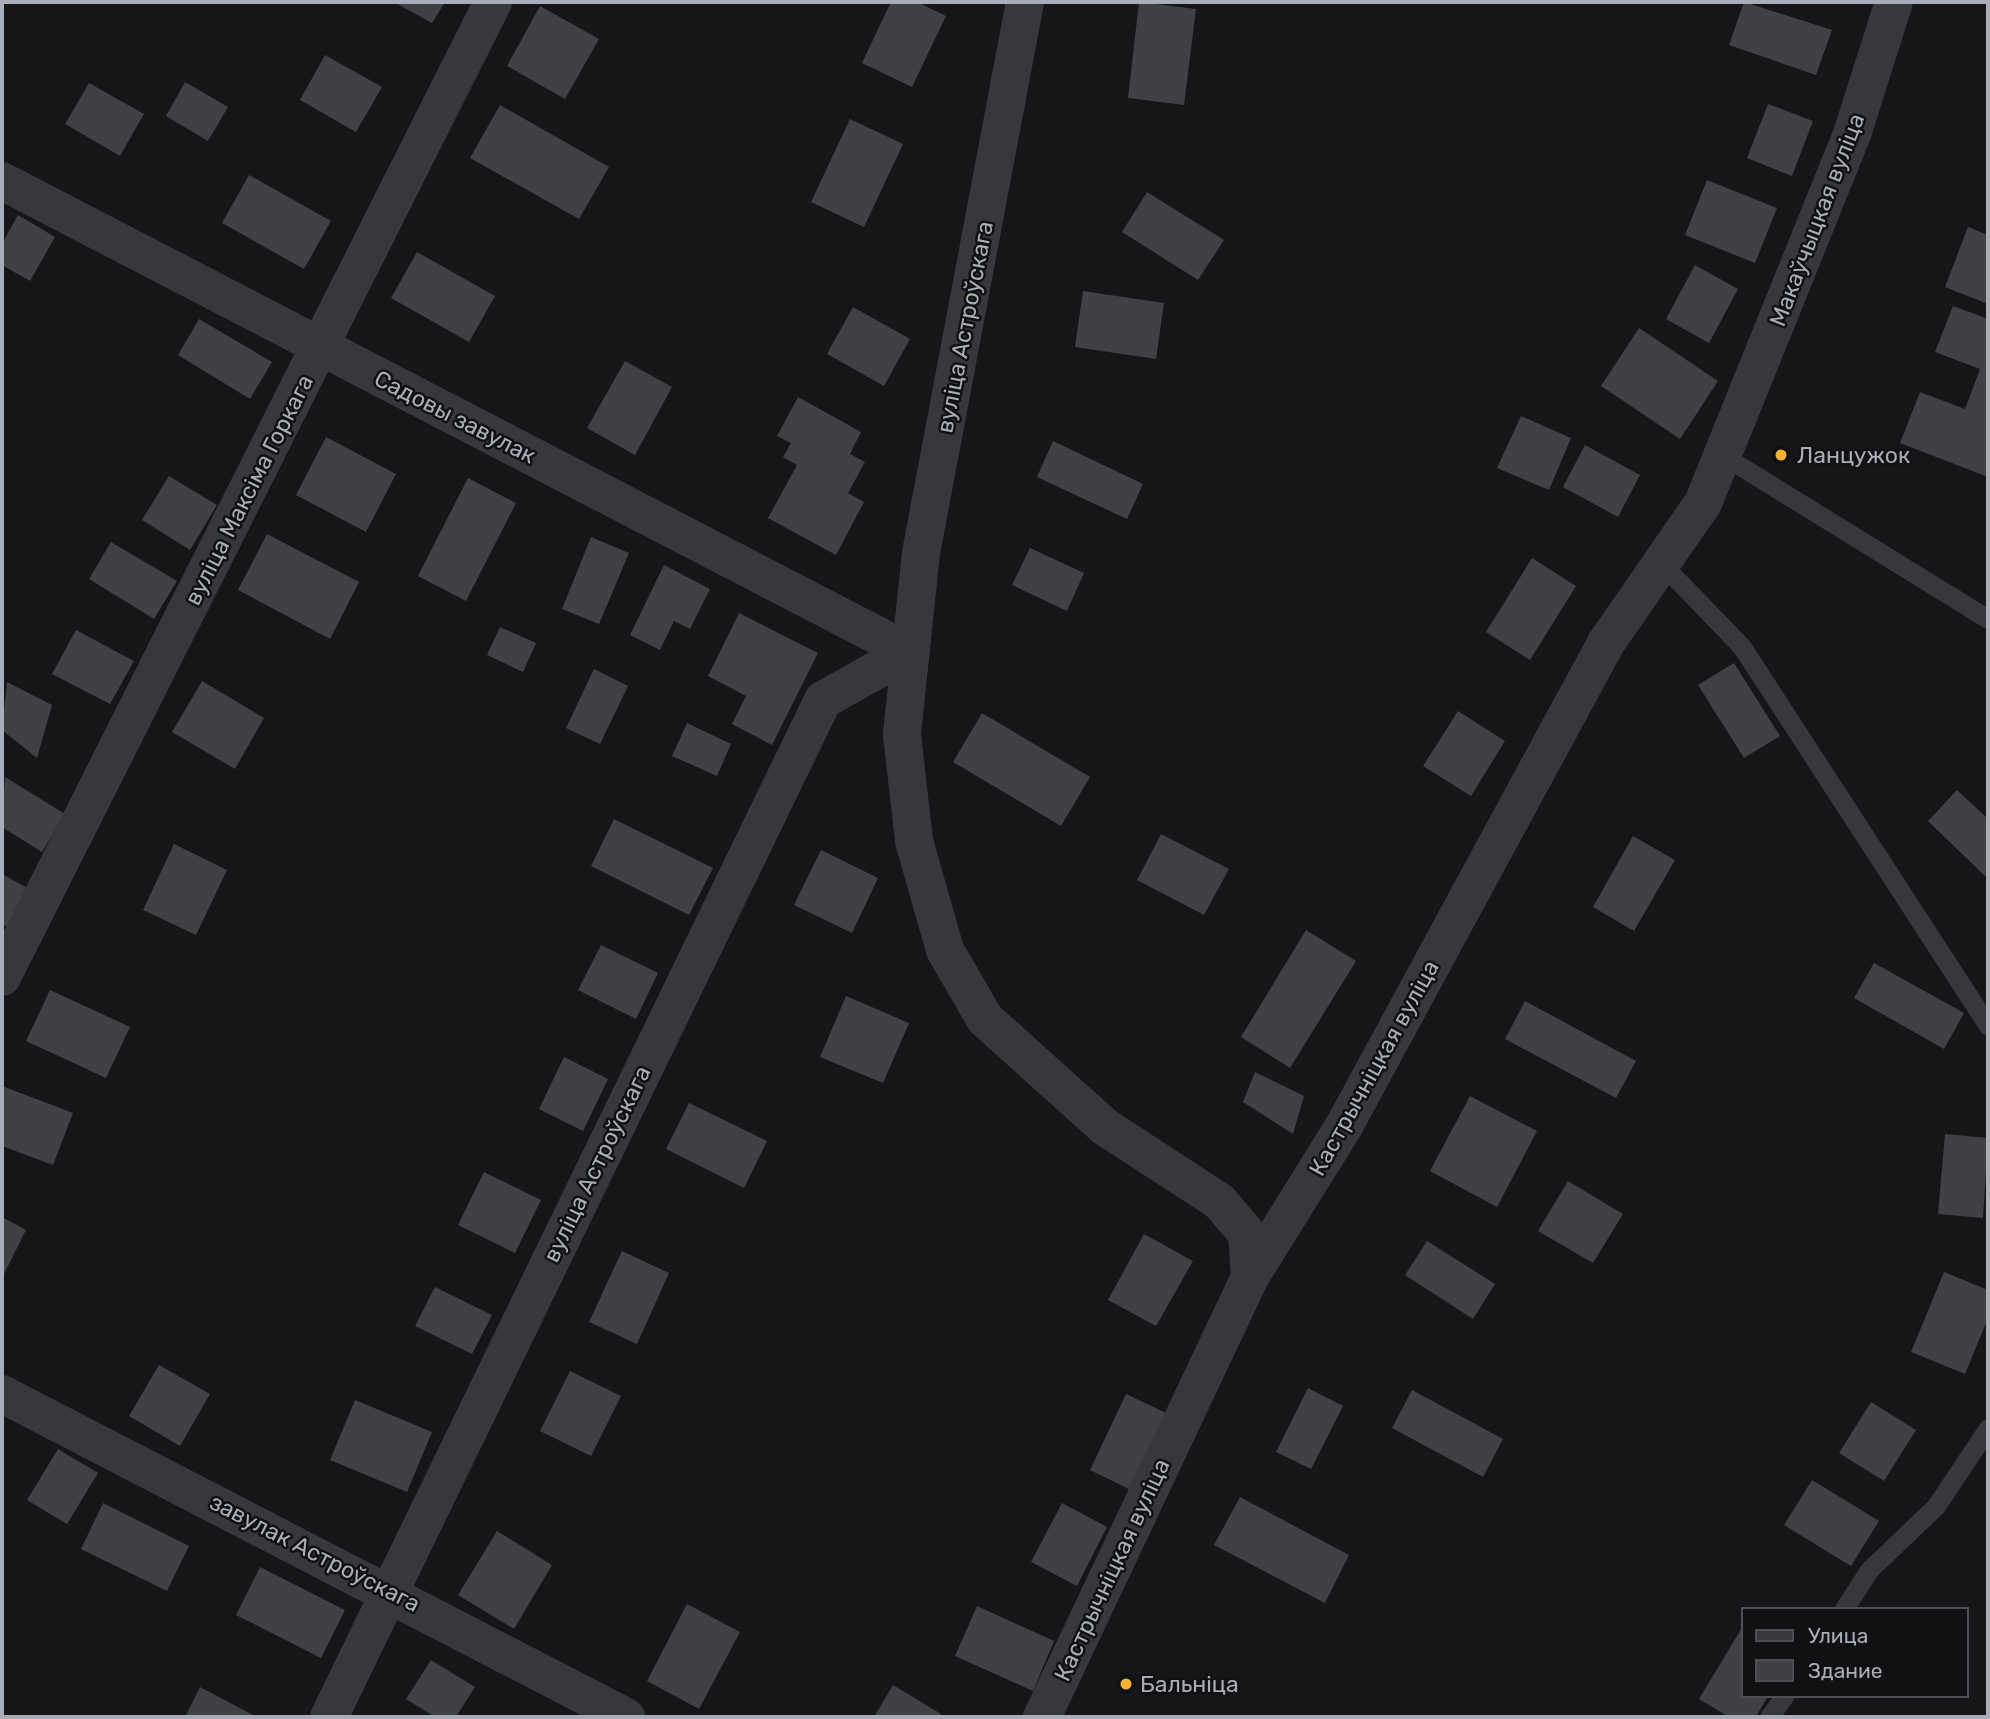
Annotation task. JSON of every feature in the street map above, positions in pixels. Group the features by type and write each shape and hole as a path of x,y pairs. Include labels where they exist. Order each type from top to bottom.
{"street":[{"name":"вуліца Максіма Горкага","path":"2,977 322,348 493,2"},
{"name":"вуліца Астроўскага","path":"1025,2 921,553 902,735 915,841 945,950 985,1019 1031,1064 1105,1127 1219,1201 1247,1234 1250,1277"},
{"name":"Макаўчыцкая вуліца","path":"1729,445 1853,131 1894,2"},
{"name":"Садовы завулак","path":"2,181 909,652"},
{"name":"Кастрычніцкая вуліца","path":"1042,1717 1250,1277 1351,1114 1541,755 1661,563 1703,503 1729,445"},
{"name":"вуліца Астроўскага","path":"329,1717 823,700 909,652"},
{"name":"завулак Астроўскага","path":"2,1394 391,1591 626,1717"}],"lane":[{"path":"1729,445 1988,619"},
{"path":"1661,563 1742,648 1988,1026"},
{"path":"1845,1607 1869,1570 1936,1506 1988,1428"},
{"path":"1769,1717 1783,1698"}],"building":[{"path":"394,2 445,2 432,23"},
{"path":"891,2 917,2 946,16 912,87 862,63"},
{"path":"1139,2 1196,9 1184,105 1128,98"},
{"path":"1744,2 1832,30 1816,75 1729,45"},
{"path":"540,6 599,39 565,99 507,66"},
{"path":"325,55 382,87 356,132 300,100"},
{"path":"185,82 228,107 208,141 166,116"},
{"path":"89,83 144,114 120,156 65,124"},
{"path":"1768,104 1813,121 1792,176 1747,158"},
{"path":"500,105 609,167 579,219 470,158"},
{"path":"850,119 903,144 864,227 811,202"},
{"path":"249,175 331,221 304,269 222,223"},
{"path":"1707,180 1777,208 1755,263 1685,235"},
{"path":"1147,192 1224,240 1198,280 1122,232"},
{"path":"18,215 55,237 30,281 2,265 2,244"},
{"path":"1968,227 1988,235 1988,304 1945,287"},
{"path":"417,252 495,296 469,342 391,298"},
{"path":"1695,265 1738,289 1709,343 1666,319"},
{"path":"1083,291 1164,303 1156,359 1075,347"},
{"path":"1953,306 1988,319 1988,477 1900,443 1920,392 1965,409 1980,369 1935,352"},
{"path":"853,307 910,339 884,386 827,354"},
{"path":"199,319 272,362 250,399 178,355"},
{"path":"1639,328 1718,381 1680,439 1601,386"},
{"path":"625,361 672,387 635,455 587,428"},
{"path":"798,397 861,432 850,454 865,462 848,493 864,502 836,555 768,518 797,465 783,457 791,443 777,436"},
{"path":"1521,416 1571,438 1549,490 1497,468"},
{"path":"326,437 396,474 366,532 296,495"},
{"path":"1053,441 1143,484 1127,519 1037,477"},
{"path":"1585,445 1640,475 1618,517 1563,487"},
{"path":"169,476 217,505 190,550 142,520"},
{"path":"468,478 516,503 466,601 418,576"},
{"path":"267,534 359,582 330,639 238,590"},
{"path":"591,537 629,553 599,624 562,609"},
{"path":"111,542 177,581 154,619 89,579"},
{"path":"1030,548 1084,573 1067,611 1012,585"},
{"path":"1532,558 1576,586 1530,660 1486,632"},
{"path":"664,565 710,589 690,629 674,621 660,650 630,635"},
{"path":"739,613 818,653 772,745 732,724 746,696 708,676"},
{"path":"500,627 536,643 523,672 487,655"},
{"path":"76,630 134,661 110,704 52,674"},
{"path":"1734,663 1780,736 1744,758 1698,685"},
{"path":"594,669 628,686 600,744 566,728"},
{"path":"202,681 264,718 235,769 172,732"},
{"path":"7,682 52,705 37,758 2,730"},
{"path":"1458,711 1505,741 1471,796 1423,766"},
{"path":"982,713 1090,777 1061,826 953,762"},
{"path":"687,723 731,744 717,776 672,756"},
{"path":"5,777 65,814 42,852 2,827"},
{"path":"1957,790 1988,819 1988,879 1928,821"},
{"path":"614,819 713,868 689,915 591,866"},
{"path":"1161,834 1229,869 1204,915 1137,880"},
{"path":"1633,836 1675,860 1634,931 1593,907"},
{"path":"174,844 227,870 196,935 143,910"},
{"path":"821,850 878,878 852,933 794,905"},
{"path":"2,874 31,890 9,928 2,924"},
{"path":"1306,930 1356,961 1290,1068 1241,1037"},
{"path":"601,945 658,973 636,1019 578,990"},
{"path":"1874,963 1964,1013 1944,1049 1854,998"},
{"path":"50,990 130,1027 106,1078 26,1041"},
{"path":"846,996 909,1023 883,1083 820,1057"},
{"path":"1525,1001 1636,1061 1616,1098 1505,1039"},
{"path":"564,1057 608,1079 583,1131 539,1109"},
{"path":"1255,1072 1304,1096 1293,1134 1243,1102"},
{"path":"2,1086 73,1113 53,1165 2,1146"},
{"path":"1470,1096 1537,1131 1497,1207 1430,1171"},
{"path":"689,1103 767,1141 744,1188 666,1149"},
{"path":"1945,1134 1988,1138 1983,1218 1938,1214"},
{"path":"484,1172 541,1200 515,1253 458,1225"},
{"path":"1568,1181 1623,1214 1593,1263 1538,1231"},
{"path":"2,1217 26,1230 2,1278"},
{"path":"1144,1234 1193,1261 1156,1326 1108,1300"},
{"path":"1427,1241 1495,1284 1473,1319 1405,1275"},
{"path":"622,1251 669,1273 637,1344 589,1322"},
{"path":"1944,1272 1988,1290 1988,1318 1965,1374 1911,1352"},
{"path":"435,1287 492,1315 472,1354 415,1326"},
{"path":"159,1365 210,1394 180,1446 129,1416"},
{"path":"570,1371 621,1396 591,1456 540,1431"},
{"path":"1308,1388 1343,1406 1311,1469 1276,1452"},
{"path":"1412,1390 1503,1439 1483,1477 1392,1428"},
{"path":"1126,1394 1166,1413 1129,1489 1090,1470"},
{"path":"355,1400 432,1432 407,1492 330,1460"},
{"path":"1871,1402 1916,1430 1884,1481 1839,1453"},
{"path":"58,1449 98,1473 67,1524 27,1500"},
{"path":"1812,1480 1879,1521 1851,1566 1784,1525"},
{"path":"1240,1497 1349,1555 1325,1603 1214,1545"},
{"path":"103,1503 189,1546 167,1591 81,1549"},
{"path":"1062,1503 1107,1527 1077,1586 1031,1562"},
{"path":"497,1531 552,1565 514,1629 458,1595"},
{"path":"260,1567 345,1610 321,1658 236,1615"},
{"path":"687,1604 740,1632 699,1709 647,1681"},
{"path":"977,1606 1054,1641 1033,1691 955,1656"},
{"path":"1742,1628 1742,1698 1767,1698 1756,1717 1729,1717 1699,1699"},
{"path":"431,1660 475,1687 456,1717 435,1717 406,1699"},
{"path":"893,1685 941,1714 939,1717 874,1717"},
{"path":"200,1687 257,1717 185,1717"}],"place":[{"name":"Ланцужок","path":"1781,455"},
{"name":"Бальніца","path":"1126,1684"}]}
